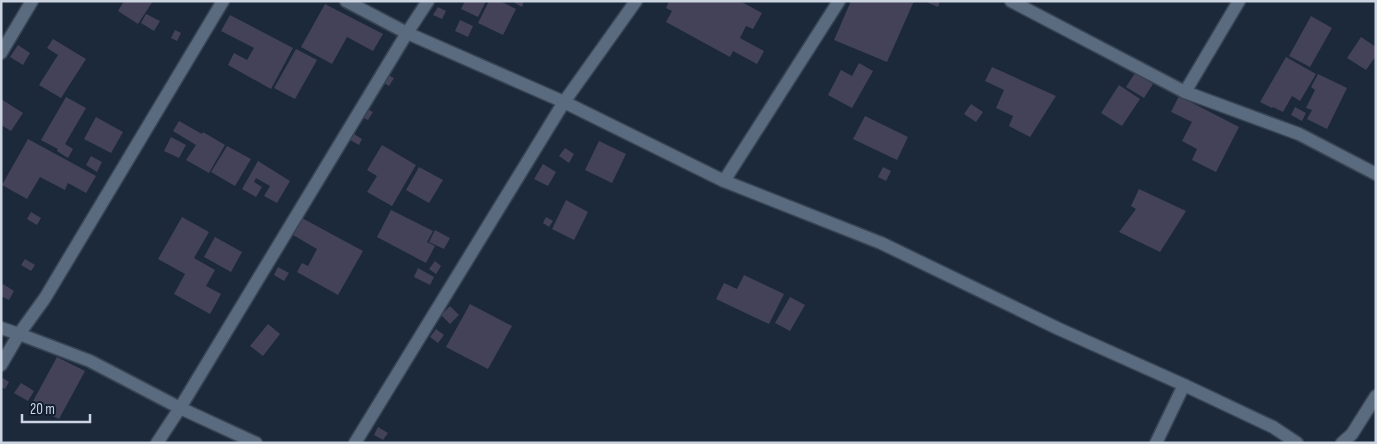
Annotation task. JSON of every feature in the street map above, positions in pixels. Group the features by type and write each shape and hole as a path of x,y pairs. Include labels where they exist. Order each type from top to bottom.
{"street":[{"path":"1,54 32,1"},
{"path":"1,364 19,334 45,298 223,1"},
{"path":"346,1 407,33 564,102 724,181 881,243 1059,329 1184,385 1273,428 1297,443"},
{"path":"157,443 428,1"},
{"path":"355,443 564,102 636,1"},
{"path":"724,181 839,1"},
{"path":"1011,1 1185,92 1299,134 1376,174"},
{"path":"1185,92 1239,1"},
{"path":"1,328 90,361 180,408 256,443"},
{"path":"1156,443 1184,385"},
{"path":"1342,443 1352,434 1376,396"}],"building":[{"path":"124,1 153,1 138,24 118,11"},
{"path":"465,1 486,1 478,17 461,9"},
{"path":"489,1 500,1 516,9 503,35 478,23"},
{"path":"511,1 524,1 522,7"},
{"path":"669,1 740,1 762,13 753,29 746,26 740,38 764,51 757,64 733,51 730,57 666,22 672,11 666,8"},
{"path":"851,1 914,1 887,62 834,40"},
{"path":"924,1 940,1 938,7"},
{"path":"325,4 383,34 373,51 347,37 332,64 301,47"},
{"path":"438,7 446,11 442,19 433,15"},
{"path":"146,14 160,21 154,31 141,23"},
{"path":"230,15 293,48 271,89 228,65 234,53 247,60 254,48 221,31"},
{"path":"1311,16 1332,28 1310,67 1289,56"},
{"path":"460,20 473,26 468,37 455,31"},
{"path":"175,30 181,33 177,41 171,38"},
{"path":"1361,37 1376,47 1376,56 1366,70 1347,58"},
{"path":"53,39 86,59 61,98 39,85 58,55 47,48"},
{"path":"18,45 30,53 23,65 10,57"},
{"path":"296,49 317,60 295,99 274,88"},
{"path":"1286,57 1316,74 1300,101 1292,96 1283,112 1260,102"},
{"path":"859,63 873,71 852,108 828,95 841,70 852,76"},
{"path":"992,67 1056,96 1030,137 1009,126 1013,116 996,108 1004,90 985,81"},
{"path":"1135,73 1153,84 1144,98 1126,87"},
{"path":"386,74 394,78 389,86 382,82"},
{"path":"1318,74 1347,88 1327,129 1307,119 1312,110 1306,108 1315,90 1311,87"},
{"path":"1119,85 1140,99 1122,126 1101,113"},
{"path":"1179,96 1239,127 1216,172 1192,160 1197,149 1182,141 1192,122 1171,112"},
{"path":"66,97 86,108 65,144 73,149 68,158 57,151 58,149 41,140"},
{"path":"1,99 23,113 11,131 1,125"},
{"path":"971,104 983,112 976,122 964,114"},
{"path":"1295,107 1306,113 1302,121 1291,115"},
{"path":"365,108 373,112 368,120 360,116"},
{"path":"865,116 908,137 897,160 853,139"},
{"path":"96,117 123,132 111,153 84,139"},
{"path":"179,121 225,145 209,173 186,160 196,145 173,131"},
{"path":"354,134 362,139 359,145 350,140"},
{"path":"171,137 186,145 179,158 164,151"},
{"path":"28,139 96,176 86,193 68,183 65,190 40,177 27,199 2,185"},
{"path":"599,141 626,154 612,183 585,170"},
{"path":"382,145 416,165 392,206 367,192 377,176 367,170"},
{"path":"227,146 251,159 235,186 211,172"},
{"path":"565,148 574,154 569,163 559,156"},
{"path":"91,156 102,162 97,172 86,165"},
{"path":"258,161 290,181 277,203 264,196 270,186 256,178 254,182 262,187 256,197 242,189"},
{"path":"543,164 556,172 548,186 534,179"},
{"path":"419,167 443,180 429,203 406,190"},
{"path":"883,167 891,171 886,181 878,177"},
{"path":"1139,189 1186,211 1160,252 1119,232 1136,209 1131,206"},
{"path":"566,200 588,212 574,240 552,229"},
{"path":"391,210 433,231 427,242 435,246 426,263 377,237"},
{"path":"31,212 41,218 37,225 27,219"},
{"path":"182,217 209,232 194,258 215,270 206,286 221,294 210,314 174,294 185,274 158,259"},
{"path":"546,217 553,221 549,227 543,223"},
{"path":"302,218 363,251 338,295 297,272 302,263 308,266 317,249 293,235"},
{"path":"435,230 450,238 444,249 429,242"},
{"path":"215,237 242,252 231,272 204,257"},
{"path":"25,259 35,265 31,271 21,265"},
{"path":"435,261 441,266 436,274 429,269"},
{"path":"278,267 289,273 284,281 274,275"},
{"path":"418,268 434,277 430,285 414,277"},
{"path":"744,275 784,294 769,324 716,299 724,283 737,289"},
{"path":"3,284 14,291 9,300 1,296"},
{"path":"790,297 805,305 790,331 775,323"},
{"path":"470,304 512,326 488,369 446,347"},
{"path":"450,306 459,315 450,324 441,315"},
{"path":"268,324 280,334 263,356 250,346"},
{"path":"436,329 444,335 438,343 430,337"},
{"path":"57,357 85,371 59,419 31,405"},
{"path":"3,378 9,382 5,389 1,387 1,380"},
{"path":"21,383 34,391 28,401 14,393"},
{"path":"378,427 388,433 383,440 374,435"}]}
